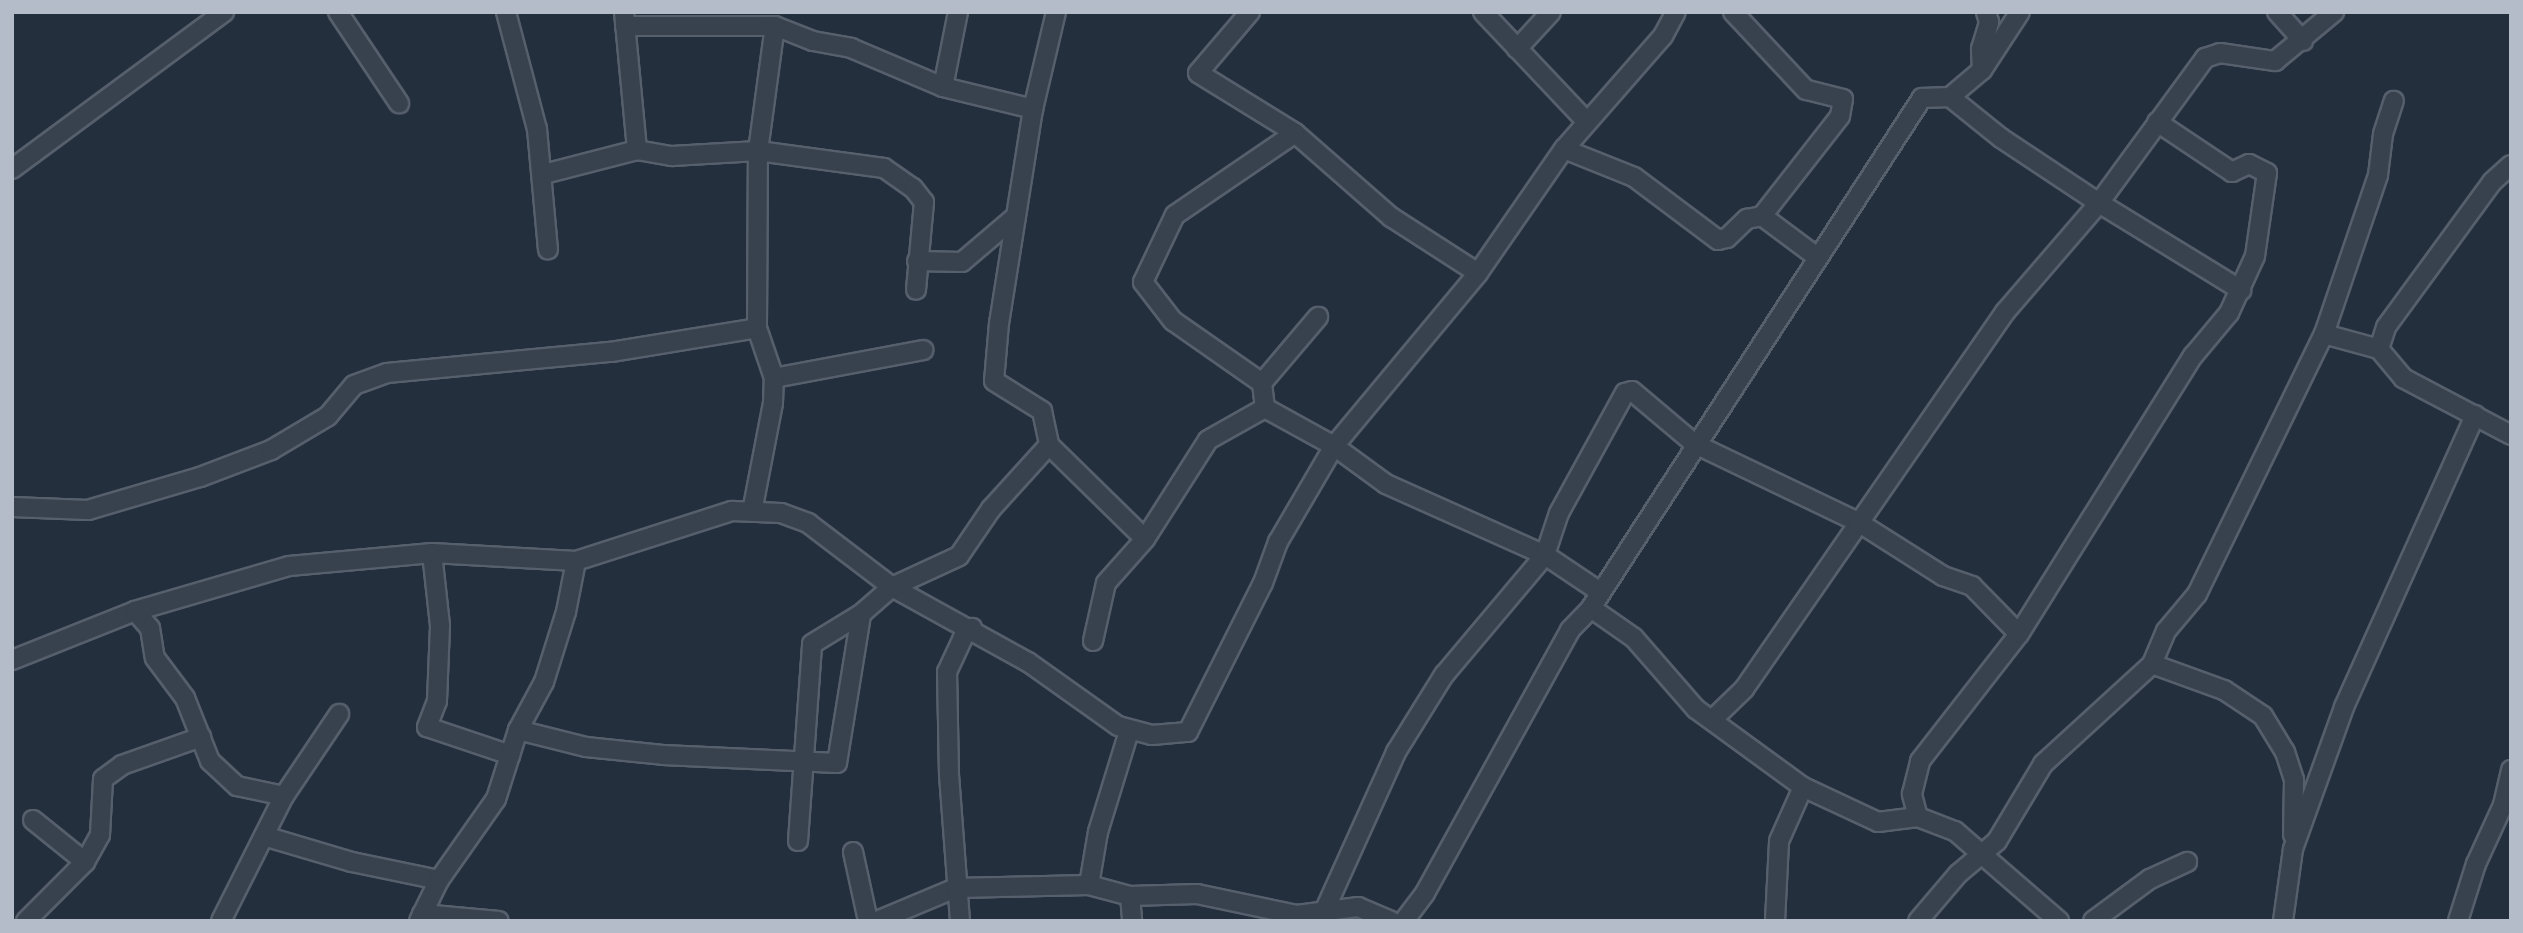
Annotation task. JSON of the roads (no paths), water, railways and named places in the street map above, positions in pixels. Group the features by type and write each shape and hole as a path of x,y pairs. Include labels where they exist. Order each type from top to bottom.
{"street":[{"path":"13,168 223,12"},
{"path":"338,12 399,103"},
{"path":"506,12 544,174 548,250"},
{"path":"943,87 958,12"},
{"path":"1056,12 1033,109 995,381 1042,411 1049,445 1145,540"},
{"path":"1250,12 1198,73 1295,133 1391,217 1478,273"},
{"path":"1483,12 1587,121"},
{"path":"1517,49 1551,12"},
{"path":"12,660 135,611 289,566 432,553 576,561 701,518 752,512 781,513 808,523 892,587 972,628 1129,731 1172,736 1188,732 1263,583 1278,542 1334,446 1478,273 1564,149 1663,36 1676,12"},
{"path":"1564,149 1634,177 1718,240 1727,238 1747,219 1762,216 1840,116 1843,99 1806,90 1733,12"},
{"path":"1982,70 1981,49 1989,22 1986,12"},
{"path":"1411,918 1570,630 1595,600 1922,98 1950,97 1982,70 2020,12"},
{"path":"2277,12 2303,41"},
{"path":"1712,720 1744,689 2006,312 2099,203 2205,58 2220,53 2275,61 2303,41 2334,12"},
{"path":"637,150 624,19 674,18 775,26 813,41 851,48 943,87 1033,109"},
{"path":"752,512 770,432 774,378 757,328 758,151 775,26"},
{"path":"1950,97 2001,138 2099,203 2241,290"},
{"path":"1918,921 1982,851 1997,841 2015,816 2043,764 2152,664 2166,631 2197,594 2324,334 2378,175 2383,134 2395,101"},
{"path":"1917,817 1913,799 1920,761 2019,634 2122,464 2193,356 2229,313 2255,256 2267,173 2249,164 2232,172 2158,122"},
{"path":"1262,383 1173,321 1143,282 1175,215 1295,133"},
{"path":"544,174 637,150 672,156 758,151 884,168 913,188 924,202 916,290"},
{"path":"2379,349 2386,327 2492,182 2511,165"},
{"path":"917,261 961,262 1016,216"},
{"path":"1762,216 1817,257"},
{"path":"1265,408 1262,383 1318,317"},
{"path":"12,507 88,510 200,477 271,450 328,416 354,385 387,373 611,352 757,328"},
{"path":"2324,334 2379,349 2403,378 2511,435"},
{"path":"774,378 923,350"},
{"path":"1323,914 1396,752 1444,674 1545,555 1559,513 1625,393 1632,391 1695,444 1858,522 1943,576 1972,586 2019,634"},
{"path":"1265,408 1334,446 1386,484 1545,555 1634,638 1696,709 1803,787 1878,822 1917,817 1955,831 1982,851 2059,921"},
{"path":"1093,641 1106,583 1145,540 1208,440 1265,408"},
{"path":"2293,849 2344,707 2475,415"},
{"path":"798,841 800,763 812,645 861,614 892,587 959,556 991,509 1049,445"},
{"path":"432,553 440,626 437,701 427,727 510,755"},
{"path":"499,921 421,917 439,880 496,799 518,730 548,669 576,561"},
{"path":"135,611 149,628 155,658 186,698 209,761 237,786 284,796"},
{"path":"518,730 586,747 825,765 837,763 841,755 861,614"},
{"path":"960,921 956,888 947,672 963,637 972,628"},
{"path":"2152,664 2224,690 2263,716 2285,752 2294,779 2293,849 2283,921"},
{"path":"221,921 284,796 339,714"},
{"path":"1089,885 1098,832 1129,731"},
{"path":"26,921 85,862 100,835 103,779 122,765 201,737"},
{"path":"2458,921 2476,864 2504,805 2511,770"},
{"path":"1775,921 1779,841 1803,787"},
{"path":"1878,822 1913,799"},
{"path":"33,820 85,862"},
{"path":"264,836 352,862 439,880"},
{"path":"852,852 868,921"},
{"path":"2093,921 2150,879 2187,862"},
{"path":"877,921 956,888 1089,885 1130,896 1197,894 1297,915 1323,914 1358,907 1391,921"},
{"path":"1130,896 1132,921"}]}
